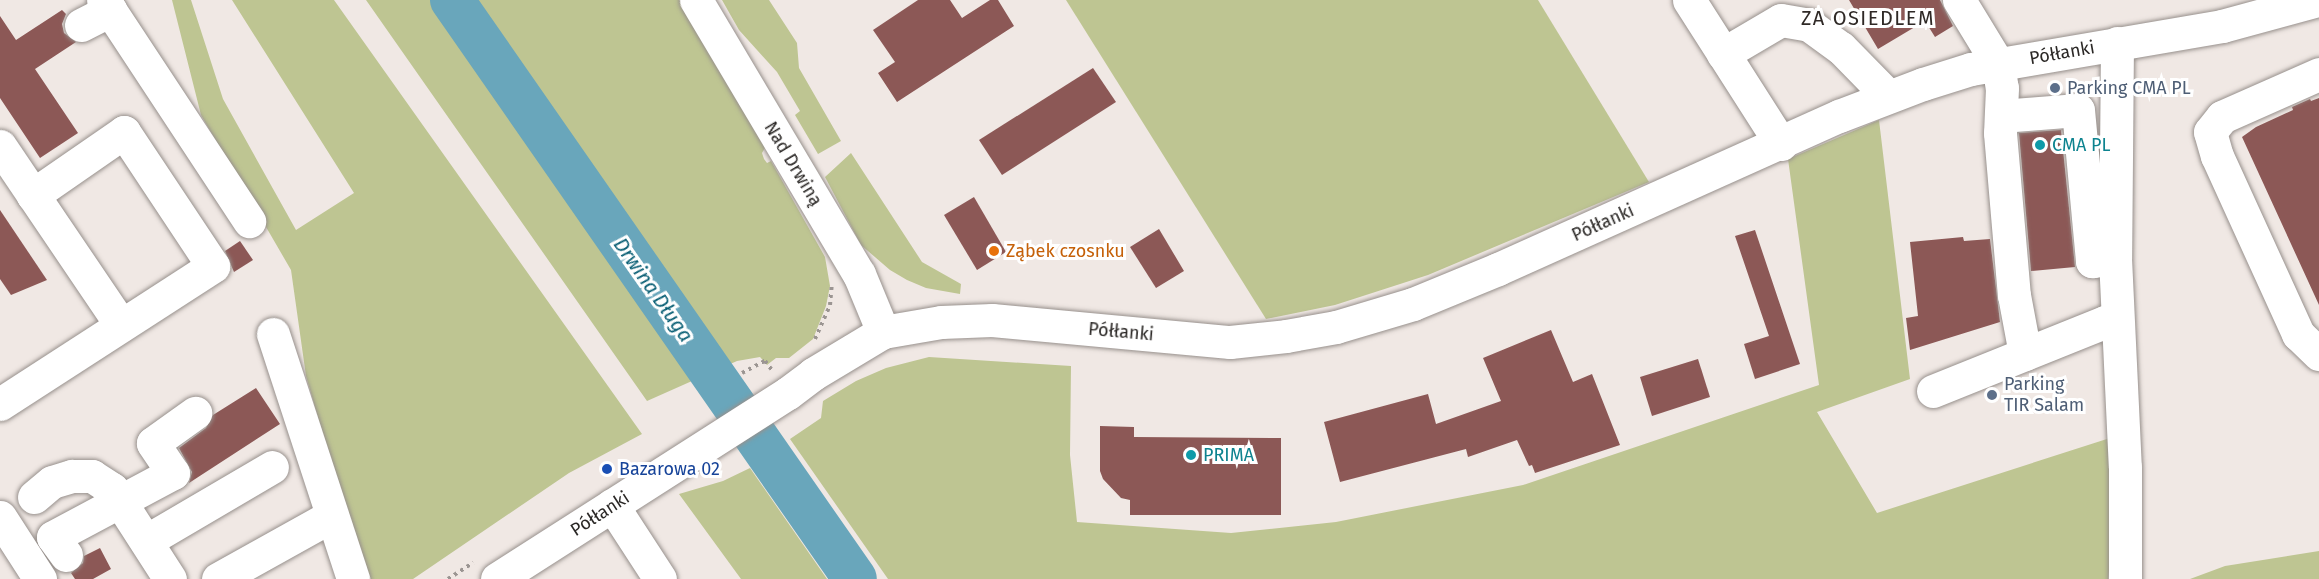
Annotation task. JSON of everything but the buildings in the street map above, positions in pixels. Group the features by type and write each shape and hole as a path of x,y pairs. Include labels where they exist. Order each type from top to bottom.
{"street":[{"name":"Nad Drwiną","path":"696,0 859,274 884,332"},
{"path":"1689,0 1780,144"},
{"path":"1959,0 1998,64 2002,88 2000,133 2014,294 2025,354"},
{"name":"Półłanki","path":"497,579 702,447 785,379 813,374 884,332 941,322 992,320 1230,342 1286,336 1336,327 1413,304 1487,274 1839,116 1950,74 2203,30 2301,2"},
{"path":"81,26 107,5 249,221"},
{"path":"1723,54 1780,20 1809,25 1847,55 1888,96"},
{"path":"2117,44 2115,258 2125,467 2125,579"},
{"path":"1839,116 1847,55"},
{"path":"2319,74 2222,117 2210,132 2217,156 2298,334 2319,354"},
{"path":"2001,116 2078,110 2092,261 2115,258"},
{"path":"0,404 213,266 124,132 33,195"},
{"path":"0,146 121,326"},
{"path":"1933,391 2105,322 2117,320"},
{"path":"273,334 353,579"},
{"path":"66,555 53,537 173,473 153,443 195,413"},
{"path":"146,541 272,466"},
{"path":"34,497 52,482 72,476 92,476 112,489 170,579"},
{"path":"612,506 660,579"},
{"path":"218,579 331,516"},
{"path":"0,517 40,579"}],"path":[{"path":"809,346 830,305 832,279"},
{"path":"742,373 765,361 773,372 785,379"}],"green space":[{"path":"172,0 191,0 223,99 296,230 354,193 232,0 334,0 642,434 569,473 413,579 365,579 306,376 291,270 201,115"},
{"path":"366,0 680,0 766,146 762,153 764,159 767,163 771,161 825,257 830,286 826,306 813,339 789,358 776,358 767,365 760,357 737,361 647,401"},
{"path":"722,0 769,0 797,43 799,68 841,141 818,154 795,115 800,111 777,72 739,30"},
{"path":"1066,0 1538,0 1649,182 1428,275 1335,305 1266,319"},
{"path":"1879,120 1910,379 1817,412 1877,513 2110,438 2114,530 2108,579 888,579 790,439 821,418 823,401 856,381 886,368 929,357 1071,366 1070,455 1077,522 1231,533 1336,522 1523,485 1819,385 1788,159"},
{"path":"851,153 922,262 961,284 960,294 926,288 907,280 890,270 861,245 825,177"},
{"path":"750,468 827,579 741,579 679,494 723,481"},
{"path":"2319,551 2319,579 2190,579 2225,566"}],"waterway":[{"name":"Drwina Długa","path":"452,0 855,579"}],"place":[{"name":"Parking CMA PL","path":"2055,88"},
{"name":"CMA PL","path":"2040,145"},
{"name":"Ząbek czosnku","path":"994,251"},
{"name":"Parking TIR Salam","path":"1992,395"},
{"name":"PRIMA","path":"1191,455"},
{"name":"Bazarowa 02","path":"607,469"}],"district":[{"name":"ZA OSIEDLEM","path":"1868,18"}]}
